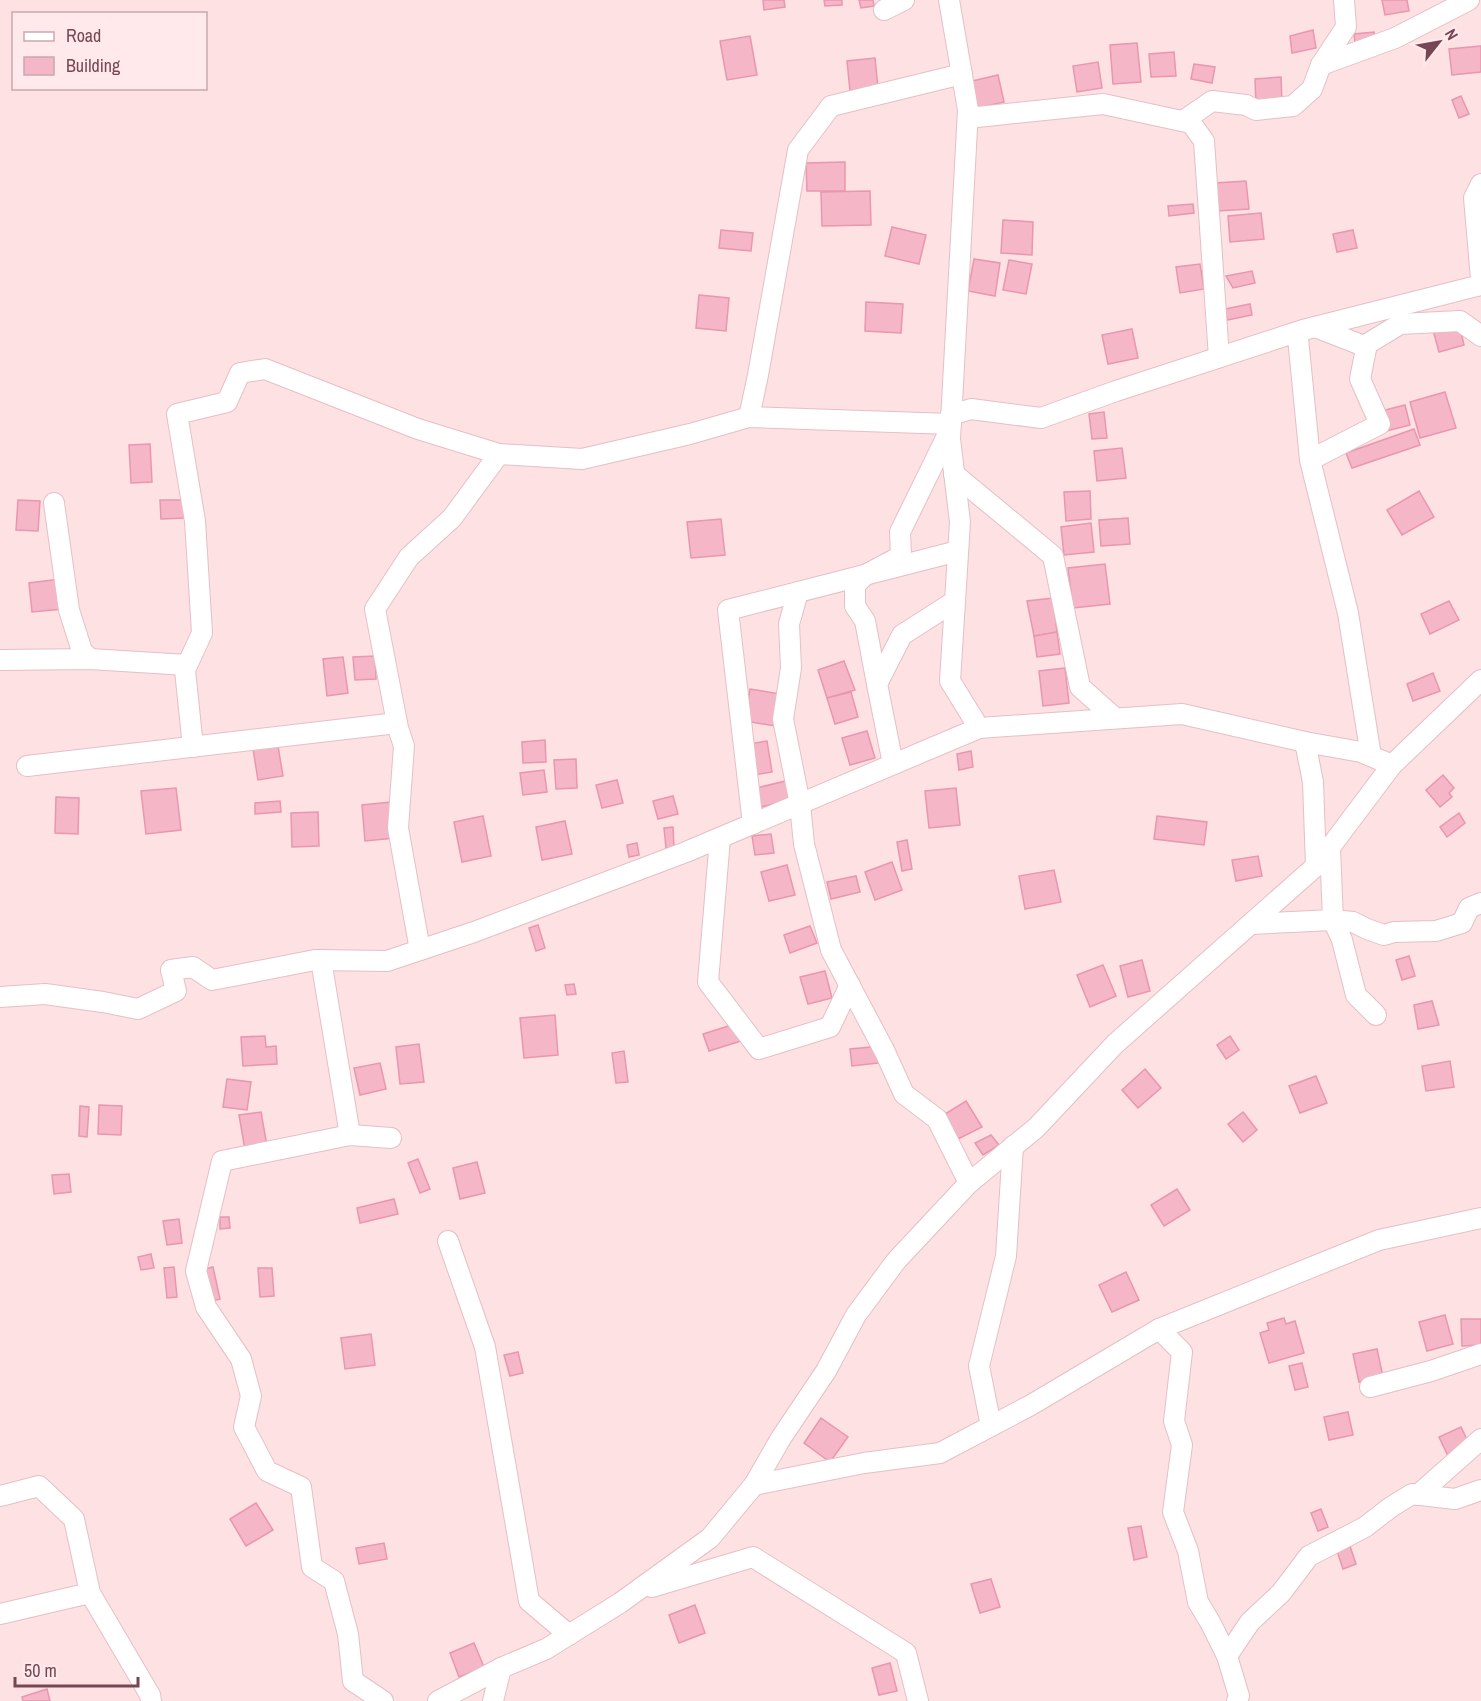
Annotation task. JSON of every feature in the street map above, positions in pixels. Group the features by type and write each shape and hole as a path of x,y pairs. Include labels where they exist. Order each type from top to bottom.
{"street":[{"path":"884,10 904,0"},
{"path":"949,0 968,110 951,423 960,522 950,681 979,728"},
{"path":"1184,121 1212,101 1246,105 1256,110 1293,106 1312,89 1321,65 1346,27 1344,0"},
{"path":"1321,65 1395,38 1469,0"},
{"path":"748,417 758,375 798,150 831,106 962,74"},
{"path":"968,118 1103,104 1191,123 1204,141 1219,357"},
{"path":"1481,184 1474,198 1481,279"},
{"path":"893,764 866,621 855,606 855,585 865,575 901,556 900,531 951,423 971,409 1041,418 1219,357 1481,285"},
{"path":"1306,333 1364,346 1400,324 1460,321 1481,336"},
{"path":"1306,333 1310,460 1348,613 1371,756"},
{"path":"1310,460 1380,424 1360,379 1367,344"},
{"path":"193,747 185,670 202,633 195,521 177,414 227,402 240,373 265,369 418,429 500,454 582,459 690,434 748,417 951,423"},
{"path":"420,950 398,828 405,746 397,723 375,609 409,557 452,518 500,454"},
{"path":"954,474 1053,556 1080,687 1115,718"},
{"path":"54,503 69,610 81,651 90,658"},
{"path":"753,824 728,610 958,551"},
{"path":"798,592 789,624 791,668 783,719 800,804 804,844 831,950 885,1052 904,1094 937,1119 969,1183"},
{"path":"877,684 902,635 955,601"},
{"path":"0,660 90,658 187,665"},
{"path":"438,1701 501,1668 546,1649 636,1592 710,1538 754,1485 781,1438 826,1371 856,1315 896,1261 969,1183 1036,1128 1115,1044 1316,866 1392,765 1481,680"},
{"path":"0,997 45,994 138,1009 176,992 171,970 193,967 212,980 321,960 387,961 496,924 686,852 979,728 1182,714 1305,742 1361,752 1392,765"},
{"path":"27,766 397,723"},
{"path":"1305,742 1313,782 1316,866"},
{"path":"720,838 708,982 759,1049 830,1027 850,985"},
{"path":"1330,848 1333,920 1342,940 1356,994 1376,1015"},
{"path":"1251,924 1333,920 1353,922 1383,935 1394,932 1436,931 1462,924 1469,908 1481,903"},
{"path":"321,960 351,1135"},
{"path":"383,1701 353,1681 348,1634 334,1581 312,1567 301,1487 267,1471 244,1427 251,1396 241,1359 206,1307 196,1271 222,1161 351,1135 392,1138"},
{"path":"991,1426 979,1366 1006,1256 1013,1146"},
{"path":"754,1485 864,1463 940,1453 1031,1405 1159,1329 1379,1240 1481,1218"},
{"path":"448,1241 485,1347 530,1600 569,1635"},
{"path":"1159,1329 1182,1352 1174,1421 1182,1445 1173,1512 1188,1551 1198,1602 1227,1656 1239,1696 1237,1701"},
{"path":"1370,1387 1431,1371 1481,1354"},
{"path":"1418,1495 1481,1439"},
{"path":"0,1496 39,1486 74,1519 90,1593 150,1695 151,1701"},
{"path":"1227,1656 1250,1622 1281,1593 1309,1556 1365,1527 1391,1506 1412,1494 1455,1499 1481,1490"},
{"path":"636,1592 753,1557 906,1653 918,1701"},
{"path":"0,1614 90,1593"},
{"path":"493,1701 501,1668"}],"building":[{"path":"763,0 784,0 785,7 764,10"},
{"path":"824,0 842,0 842,5 825,6"},
{"path":"859,0 873,0 874,6 861,8"},
{"path":"1382,0 1407,0 1409,11 1385,15"},
{"path":"1313,30 1316,48 1292,53 1290,36"},
{"path":"1374,32 1375,42 1355,43 1354,34"},
{"path":"750,36 757,75 727,80 720,41"},
{"path":"1137,43 1141,82 1113,84 1110,45"},
{"path":"1481,46 1481,72 1452,75 1449,49"},
{"path":"1174,52 1176,76 1151,77 1149,54"},
{"path":"875,58 878,88 850,91 847,61"},
{"path":"1098,62 1102,88 1077,92 1073,66"},
{"path":"1194,64 1215,67 1212,83 1191,79"},
{"path":"998,75 1004,102 978,108 972,81"},
{"path":"1281,77 1282,103 1256,104 1255,79"},
{"path":"1461,96 1469,114 1459,118 1452,100"},
{"path":"845,162 845,191 807,191 806,163"},
{"path":"1246,181 1249,209 1217,211 1215,183"},
{"path":"870,191 871,225 822,226 821,192"},
{"path":"1193,204 1194,213 1169,216 1168,206"},
{"path":"1261,213 1264,239 1230,242 1228,216"},
{"path":"1003,220 1033,222 1032,255 1001,253"},
{"path":"892,227 926,235 919,264 885,256"},
{"path":"721,230 753,233 751,251 719,248"},
{"path":"1353,230 1357,248 1337,252 1333,234"},
{"path":"974,259 1000,263 995,296 968,291"},
{"path":"1009,260 1032,264 1026,294 1003,290"},
{"path":"1200,264 1204,289 1180,293 1176,267"},
{"path":"1252,271 1255,283 1233,288 1226,276"},
{"path":"699,295 729,298 726,331 696,328"},
{"path":"866,302 903,304 901,333 865,331"},
{"path":"1250,304 1252,315 1227,320 1225,309"},
{"path":"1459,323 1464,345 1439,352 1433,330"},
{"path":"1132,329 1138,358 1108,364 1102,335"},
{"path":"1445,392 1456,428 1420,438 1410,402"},
{"path":"1405,405 1410,425 1386,431 1381,411"},
{"path":"1104,412 1107,438 1092,439 1089,414"},
{"path":"1414,429 1420,445 1352,468 1346,453"},
{"path":"150,444 152,482 131,483 129,445"},
{"path":"1122,448 1126,478 1097,481 1094,451"},
{"path":"1090,491 1091,519 1066,521 1064,492"},
{"path":"1419,491 1434,517 1402,535 1387,510"},
{"path":"18,500 40,501 38,531 16,530"},
{"path":"160,500 186,500 186,518 161,519"},
{"path":"1128,518 1130,544 1101,546 1099,520"},
{"path":"721,519 725,555 691,558 687,522"},
{"path":"1091,523 1094,552 1064,555 1061,527"},
{"path":"1105,564 1110,604 1073,608 1068,568"},
{"path":"60,579 63,609 32,612 29,583"},
{"path":"1053,598 1057,632 1034,636 1027,601"},
{"path":"1449,601 1459,620 1430,634 1421,614"},
{"path":"1057,632 1060,654 1037,657 1034,636"},
{"path":"375,656 376,679 355,680 353,657"},
{"path":"343,657 348,693 327,696 323,659"},
{"path":"844,661 855,690 827,698 818,670"},
{"path":"1065,668 1069,703 1043,706 1039,671"},
{"path":"1433,673 1440,691 1413,701 1407,684"},
{"path":"750,689 780,694 775,726 745,721"},
{"path":"851,692 858,717 835,724 827,698"},
{"path":"867,731 875,758 850,765 842,738"},
{"path":"545,740 546,762 523,763 522,742"},
{"path":"767,741 772,772 754,775 749,744"},
{"path":"278,746 283,776 258,780 253,749"},
{"path":"971,751 973,767 959,770 957,754"},
{"path":"576,759 577,788 556,789 554,760"},
{"path":"544,770 547,792 523,795 520,773"},
{"path":"1443,775 1454,788 1449,793 1452,797 1440,807 1426,790"},
{"path":"617,780 623,803 602,808 596,785"},
{"path":"790,780 794,799 757,808 752,789"},
{"path":"176,788 181,830 146,834 141,791"},
{"path":"956,788 960,825 929,828 925,791"},
{"path":"673,796 678,814 658,819 653,801"},
{"path":"56,797 79,798 78,834 55,833"},
{"path":"280,801 281,812 255,814 255,803"},
{"path":"391,802 395,838 365,841 362,805"},
{"path":"318,812 319,846 292,847 291,813"},
{"path":"1459,813 1465,823 1447,837 1440,827"},
{"path":"483,816 491,856 462,862 454,822"},
{"path":"1157,816 1207,822 1204,845 1154,839"},
{"path":"565,821 572,854 542,860 536,827"},
{"path":"673,827 674,848 666,848 664,828"},
{"path":"771,834 774,853 755,855 752,836"},
{"path":"907,840 912,869 902,871 897,842"},
{"path":"637,843 639,855 629,857 627,845"},
{"path":"1258,856 1262,876 1236,881 1232,860"},
{"path":"892,862 902,890 875,900 865,872"},
{"path":"787,865 795,895 769,901 761,872"},
{"path":"1054,870 1061,902 1025,909 1019,876"},
{"path":"856,876 860,892 831,899 827,882"},
{"path":"538,925 545,948 536,951 529,928"},
{"path":"810,926 817,943 790,953 784,935"},
{"path":"1409,956 1415,976 1402,980 1396,960"},
{"path":"1142,960 1150,991 1128,997 1120,966"},
{"path":"1103,965 1116,996 1090,1007 1077,975"},
{"path":"825,971 832,998 808,1004 800,977"},
{"path":"574,984 576,994 567,995 565,985"},
{"path":"1432,1001 1439,1025 1418,1029 1414,1005"},
{"path":"555,1015 558,1055 524,1058 520,1018"},
{"path":"735,1024 741,1041 709,1051 703,1034"},
{"path":"265,1036 266,1047 276,1046 277,1064 243,1066 241,1037"},
{"path":"1230,1036 1239,1050 1226,1059 1217,1045"},
{"path":"419,1044 424,1082 400,1084 396,1047"},
{"path":"893,1045 895,1061 852,1066 850,1049"},
{"path":"624,1051 628,1082 616,1083 612,1053"},
{"path":"1450,1061 1454,1087 1426,1091 1422,1066"},
{"path":"380,1063 386,1089 360,1095 354,1068"},
{"path":"1145,1069 1161,1088 1138,1108 1122,1090"},
{"path":"1316,1076 1327,1103 1300,1113 1289,1086"},
{"path":"227,1079 251,1082 247,1110 223,1107"},
{"path":"966,1101 982,1127 958,1139 942,1116"},
{"path":"99,1105 122,1106 121,1135 98,1134"},
{"path":"80,1106 89,1107 87,1137 79,1136"},
{"path":"261,1112 267,1146 245,1150 239,1115"},
{"path":"1243,1112 1257,1130 1243,1142 1228,1124"},
{"path":"991,1135 999,1145 983,1155 975,1143"},
{"path":"418,1159 430,1189 420,1193 408,1163"},
{"path":"477,1162 485,1193 460,1199 453,1168"},
{"path":"69,1174 71,1192 54,1194 52,1175"},
{"path":"1177,1189 1190,1210 1164,1226 1151,1205"},
{"path":"394,1199 398,1214 360,1223 357,1208"},
{"path":"220,1217 229,1217 230,1228 220,1229"},
{"path":"179,1219 182,1243 167,1245 163,1221"},
{"path":"151,1254 154,1268 141,1270 138,1257"},
{"path":"174,1267 177,1297 167,1298 164,1268"},
{"path":"213,1267 220,1299 209,1302 201,1270"},
{"path":"258,1268 272,1268 274,1296 260,1297"},
{"path":"1126,1272 1139,1300 1112,1312 1099,1285"},
{"path":"1445,1315 1453,1344 1427,1351 1419,1322"},
{"path":"1284,1318 1286,1324 1295,1321 1304,1353 1269,1363 1260,1333 1269,1330 1267,1323"},
{"path":"1461,1319 1481,1319 1481,1345 1462,1346"},
{"path":"371,1334 375,1365 345,1369 341,1338"},
{"path":"1377,1349 1383,1377 1359,1382 1353,1354"},
{"path":"518,1352 523,1373 510,1376 504,1355"},
{"path":"1302,1363 1308,1387 1295,1390 1289,1366"},
{"path":"1348,1412 1353,1435 1329,1440 1324,1417"},
{"path":"821,1418 848,1437 830,1462 804,1443"},
{"path":"1461,1427 1471,1448 1449,1458 1439,1437"},
{"path":"256,1503 273,1530 246,1546 230,1519"},
{"path":"1321,1509 1328,1527 1318,1531 1311,1513"},
{"path":"1141,1526 1147,1557 1134,1560 1128,1528"},
{"path":"384,1543 387,1559 359,1564 356,1548"},
{"path":"1350,1546 1356,1564 1343,1569 1337,1551"},
{"path":"991,1579 1000,1607 980,1613 971,1584"},
{"path":"695,1605 705,1633 679,1643 669,1615"},
{"path":"474,1643 484,1667 459,1677 450,1653"},
{"path":"890,1663 897,1691 879,1695 872,1668"},
{"path":"47,1689 50,1701 23,1701 22,1697"}]}
